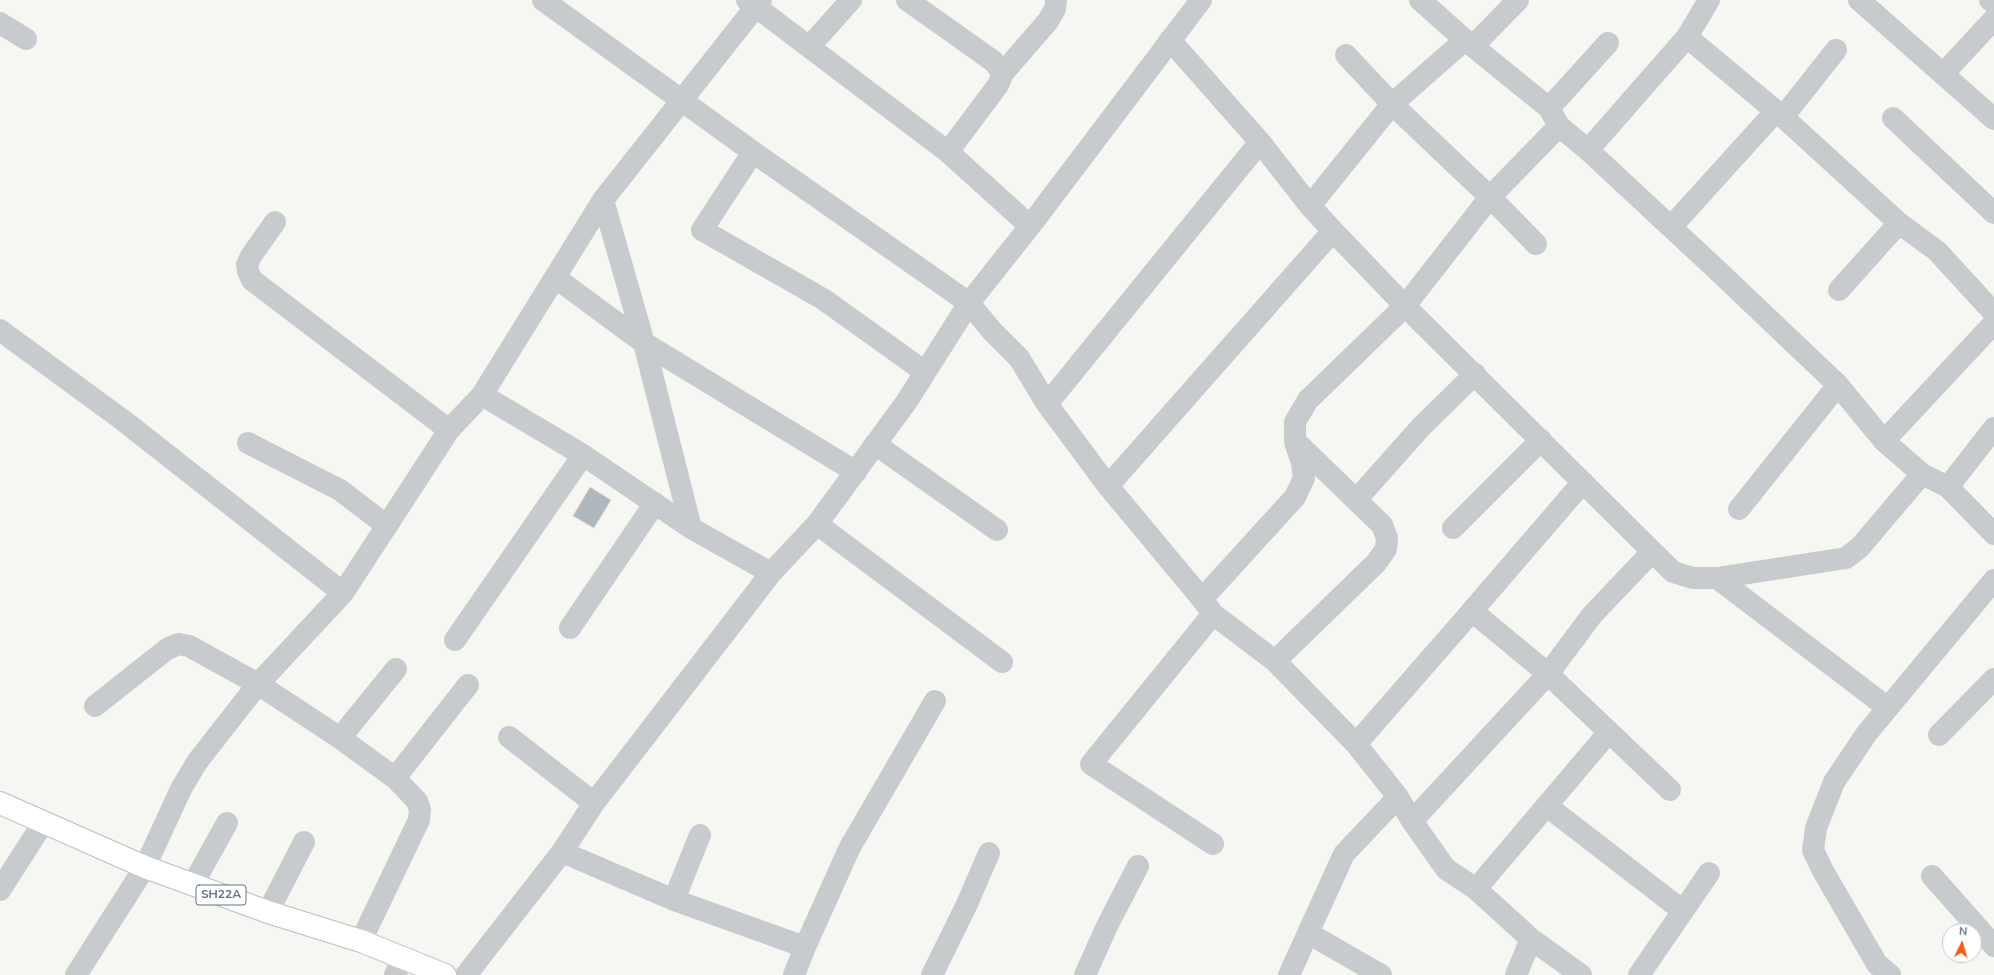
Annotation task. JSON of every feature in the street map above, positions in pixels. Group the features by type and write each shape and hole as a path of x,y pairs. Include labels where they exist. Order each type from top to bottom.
{"main road":[{"name":"SH22A","path":"0,803 145,867 268,912 361,941 399,966 445,975"}],"street":[{"path":"542,0 753,152 968,303 992,331 1019,358 1047,404 1108,486 1207,606 1275,661 1356,744 1398,797 1412,821 1446,869 1476,889 1531,939 1581,975"},
{"path":"809,47 851,0"},
{"path":"906,0 993,61 1003,73"},
{"path":"948,152 998,85 1003,73 1048,21 1055,9 1056,0"},
{"path":"466,975 562,852 594,804 771,572 817,524 907,401 968,303 1030,226 1201,0"},
{"path":"1420,0 1554,117 1671,227 1838,386 1884,441 1922,474 1948,487 1994,534"},
{"path":"1310,206 1392,104 1469,43 1518,0"},
{"path":"1588,150 1687,37 1709,0"},
{"path":"1859,0 1944,73 1994,119"},
{"path":"1990,0 1994,3"},
{"path":"76,975 145,867 181,789 214,739 258,684 343,593 449,430 482,395 603,200 683,101 755,2 809,47 948,152 1030,226"},
{"path":"1944,73 1994,19"},
{"path":"0,23 26,39"},
{"path":"1687,37 1780,114 1899,223 1937,251 1994,313"},
{"path":"1170,40 1260,142 1310,206 1333,231 1405,306 1673,572 1693,578 1717,578 1846,558 1860,547 1922,474"},
{"path":"1213,844 1091,764 1207,606 1295,497 1304,478 1302,463 1295,442 1295,422 1308,400 1405,306 1554,117 1608,42"},
{"path":"1671,227 1780,114 1836,50"},
{"path":"1346,55 1392,104 1490,197 1536,244"},
{"path":"1893,118 1994,213"},
{"path":"1047,404 1260,142"},
{"path":"753,152 702,230 822,299 925,372"},
{"path":"603,200 644,343 691,528"},
{"path":"275,222 250,256 247,265 252,280 449,430"},
{"path":"1839,290 1899,223"},
{"path":"1108,486 1333,231"},
{"path":"556,278 644,343 856,472"},
{"path":"1884,441 1994,323"},
{"path":"0,330 124,421 343,593"},
{"path":"1356,500 1422,427 1475,374"},
{"path":"1739,509 1838,386"},
{"path":"482,395 583,455 691,528 771,572"},
{"path":"1948,487 1994,428"},
{"path":"1453,528 1541,440"},
{"path":"1275,661 1376,563 1386,549 1387,538 1382,526 1295,442"},
{"path":"248,443 340,490 387,526"},
{"path":"875,444 997,530"},
{"path":"455,640 583,455"},
{"path":"1356,744 1583,482"},
{"path":"570,628 655,503"},
{"path":"817,524 1002,662"},
{"path":"1412,821 1548,674 1592,615 1652,552"},
{"path":"1717,578 1888,708"},
{"path":"1878,971 1813,850 1816,828 1834,782 1868,733 1994,580"},
{"path":"1472,611 1548,674 1670,790"},
{"path":"95,706 168,649 179,644 190,646 258,684 340,738 394,778 417,801 420,810 419,820 361,941"},
{"path":"340,738 396,669"},
{"path":"1938,735 1994,679"},
{"path":"394,778 468,685"},
{"path":"794,975 850,847 935,701"},
{"path":"1476,889 1608,732"},
{"path":"509,737 594,804"},
{"path":"1290,975 1344,854 1398,797"},
{"path":"1547,806 1683,911"},
{"path":"0,890 44,823"},
{"path":"193,884 227,823"},
{"path":"674,900 700,836"},
{"path":"268,912 304,842"},
{"path":"562,852 674,900 805,947"},
{"path":"932,975 967,904 989,853"},
{"path":"1085,975 1107,926 1138,866"},
{"path":"1639,975 1709,873"},
{"path":"1932,876 1994,946"},
{"path":"1308,933 1381,975"},
{"path":"1516,975 1531,939"}],"building":[{"path":"590,487 611,500 594,528 573,516"}]}
